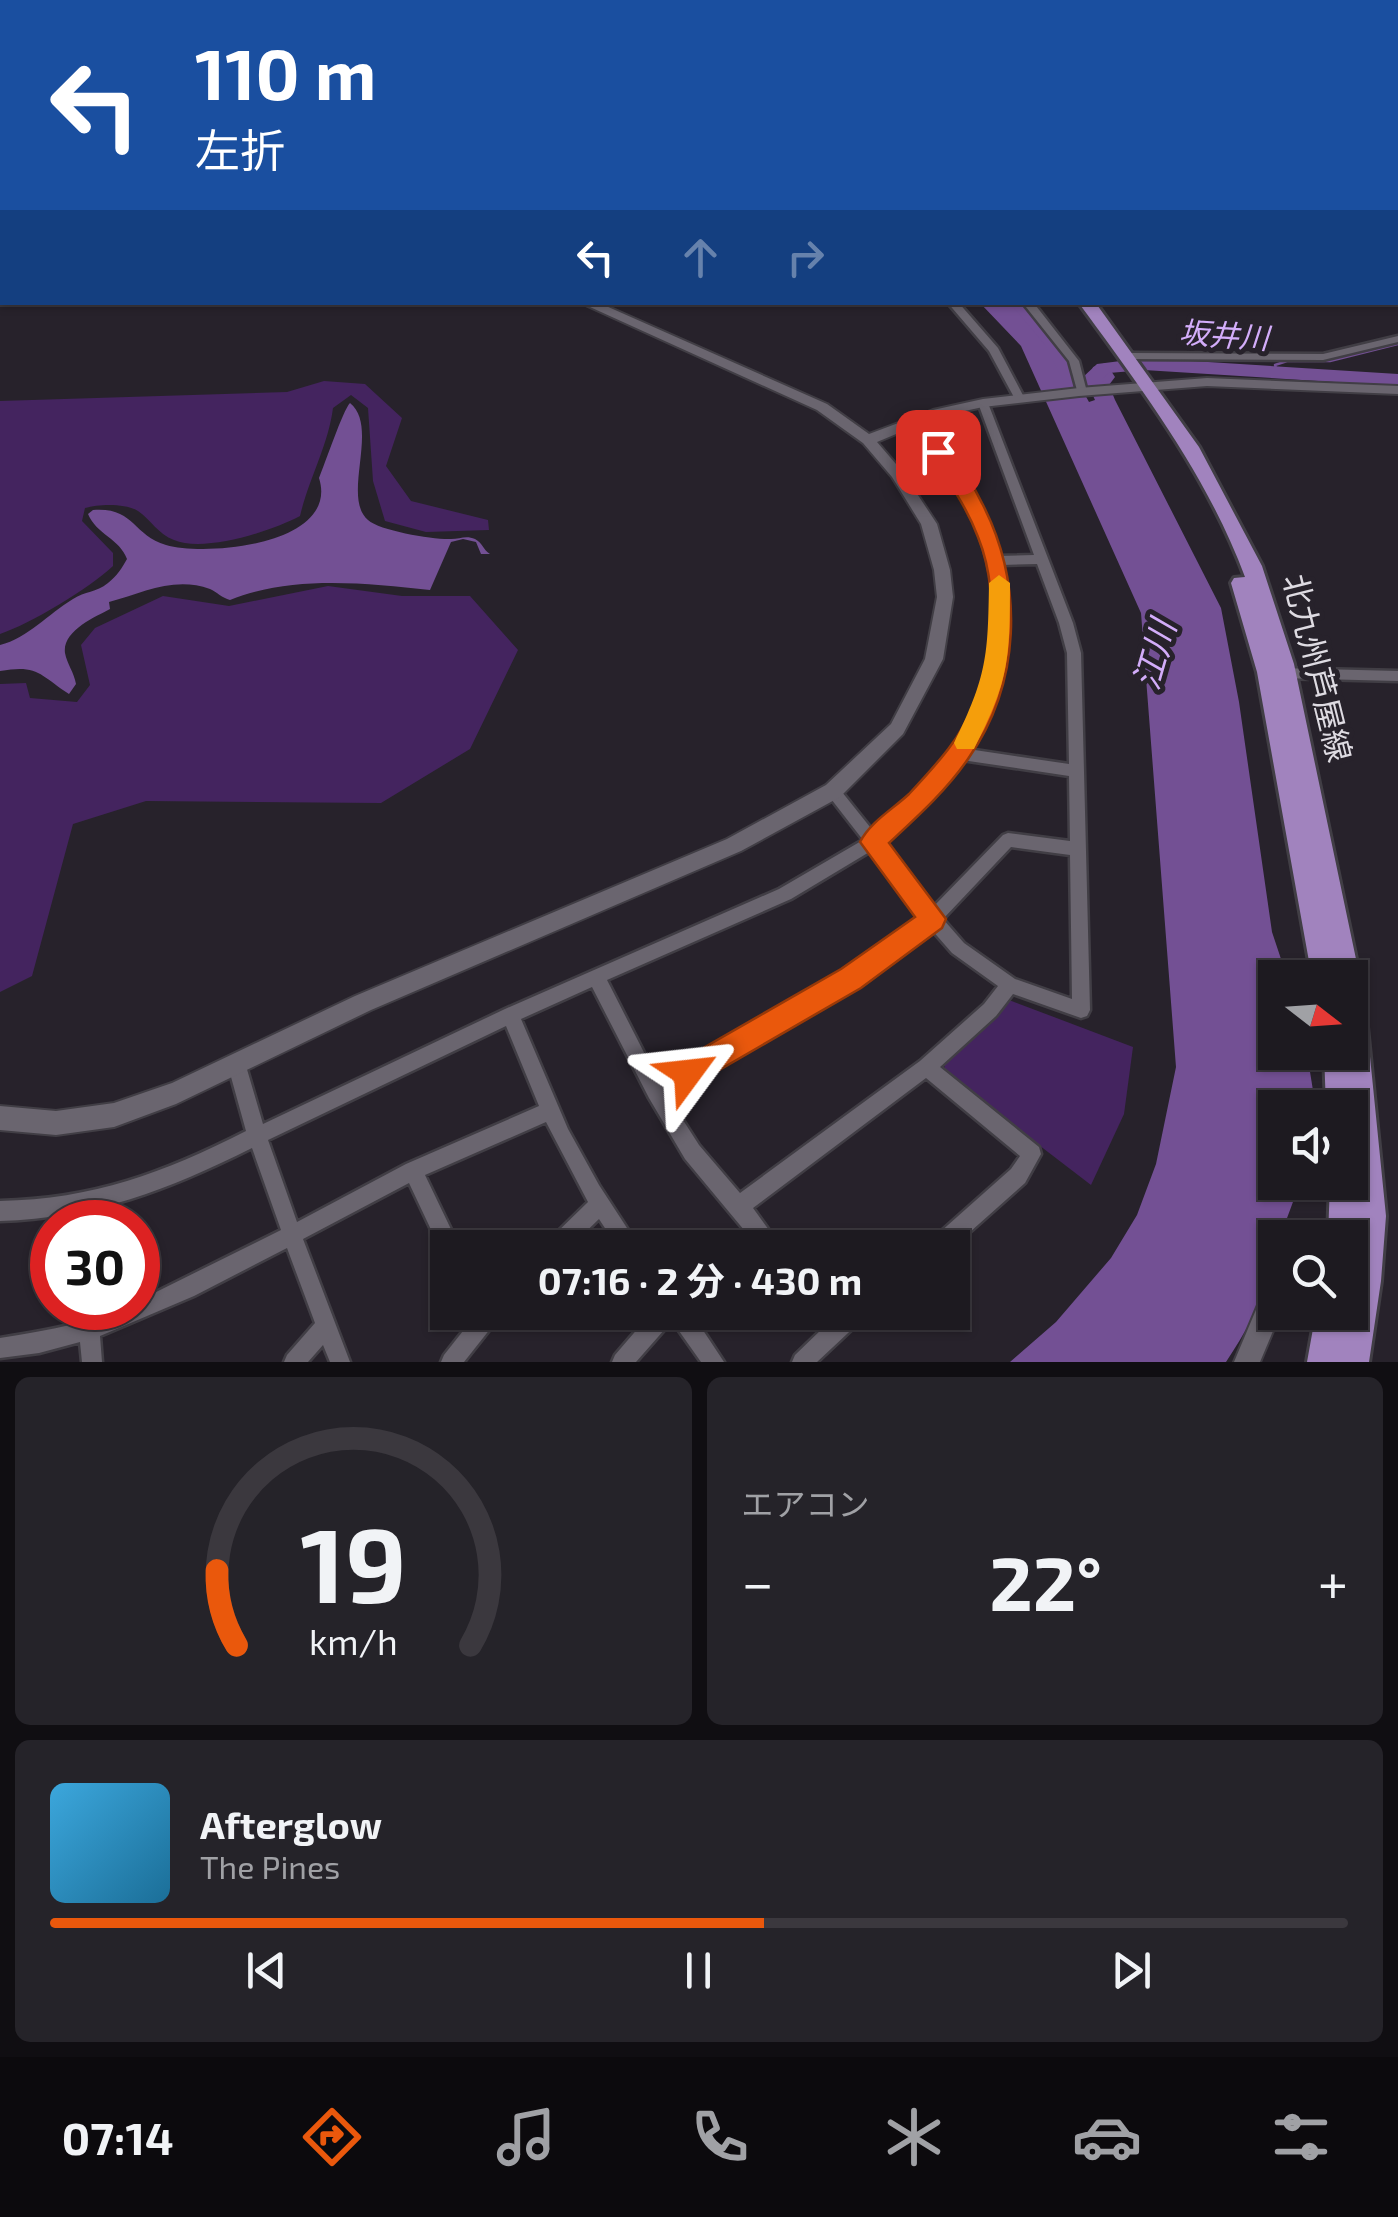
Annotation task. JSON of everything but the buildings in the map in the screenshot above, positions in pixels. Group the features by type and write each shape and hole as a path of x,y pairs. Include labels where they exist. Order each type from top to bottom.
{"main road":[{"name":"北九州芦屋線","path":"1076,305 1131,374"},
{"name":"北九州芦屋線","path":"1088,305 1194,484 1232,557 1277,673 1342,960"},
{"name":"北九州芦屋線","path":"1277,673 1323,960"},
{"path":"1352,1362 1370,1216 1357,1070"},
{"path":"1324,1362 1330,1330"}],"street":[{"path":"0,1118 56,1123 114,1115 237,1066 362,1002 734,845 833,791 897,730 921,688 942,626 942,570 928,524 898,474 868,440 798,394 592,305"},
{"path":"955,305 994,350 1024,398"},
{"path":"1029,305 1074,361 1084,392"},
{"path":"868,440 907,424 982,403 1084,392 1131,374 1323,357 1398,340"},
{"path":"1131,374 1207,382 1398,390"},
{"path":"833,791 958,948 1010,985 1080,1010 1074,653 982,403"},
{"path":"0,1212 55,1209 146,1188 511,1016 784,894 873,842 959,754 990,694 999,658 1001,594 990,540 961,482 938,452 907,424"},
{"path":"995,561 1042,559"},
{"path":"1277,673 1398,676"},
{"path":"959,754 1077,771"},
{"path":"655,1092 851,978 932,919 1008,840 1078,849"},
{"path":"596,977 655,1092 692,1152 758,1230"},
{"path":"739,1206 926,1068 990,1010 1010,985"},
{"path":"511,1016 547,1112 617,1230"},
{"path":"237,1066 257,1136 340,1362"},
{"path":"926,1068 1032,1154 1005,1188 957,1230"},
{"path":"160,1302 413,1171 547,1112"},
{"path":"413,1171 441,1230"},
{"path":"573,1230 599,1205"},
{"path":"294,1362 326,1326"},
{"path":"0,1348 89,1330 92,1362"},
{"path":"451,1362 475,1330"},
{"path":"622,1362 650,1330"},
{"path":"691,1330 714,1362"},
{"path":"802,1362 823,1330"},
{"path":"1247,1362 1260,1330"}],"shaded area":[{"path":"324,381 365,384 402,418 386,466 411,501 488,520 489,530 426,532 385,521 373,481 368,408 351,395 333,408 300,516 238,538 202,544 168,537 133,508 85,508 82,521 113,553 113,566 59,604 0,634 0,401 287,392"},
{"path":"328,586 402,596 470,596 518,650 470,749 381,803 146,801 73,824 32,976 0,992 0,684 26,683 30,698 77,702 90,685 81,645 95,628 163,596 229,606"},
{"path":"1009,1000 1133,1047 1124,1114 1091,1185 945,1073 944,1063"}],"water":[{"path":"982,305 1023,305 1070,368 1089,402 1095,400 1088,385 1093,367 1106,363 1115,377 1109,385 1115,400 1221,608 1239,702 1272,932 1281,960 1258,960 1258,1070 1310,1070 1313,1090 1258,1090 1258,1200 1294,1200 1286,1220 1258,1220 1258,1307 1226,1362 1010,1362 1056,1322 1111,1258 1137,1215 1156,1164 1176,1067 1141,613 1021,346"},
{"path":"350,403 362,428 358,495 368,520 384,528 421,536 472,538 490,554 481,554 476,542 451,542 430,590 354,583 304,584 230,600 197,585 159,587 109,602 110,609 74,632 65,645 76,684 69,694 31,670 0,671 0,645 29,631 77,596 104,586 127,559 119,546 96,527 88,514 93,510 117,513 155,541 185,548 238,546 291,531 310,518 320,500 319,478"}],"waterway":[{"name":"江川","path":"1021,305 1053,343 1071,379"},
{"path":"1277,372 1275,365 1287,361 1330,361 1398,344"},
{"name":"坂井川","path":"1096,389 1092,378 1104,368 1144,364 1398,380"}],"slow traffic":[{"path":"965,743 990,694 999,658 999,583"}],"route":[{"path":"688,1073 851,978 932,919 873,842 959,754 990,694 1002,625 1001,594 990,540 961,482 938,452"}]}
